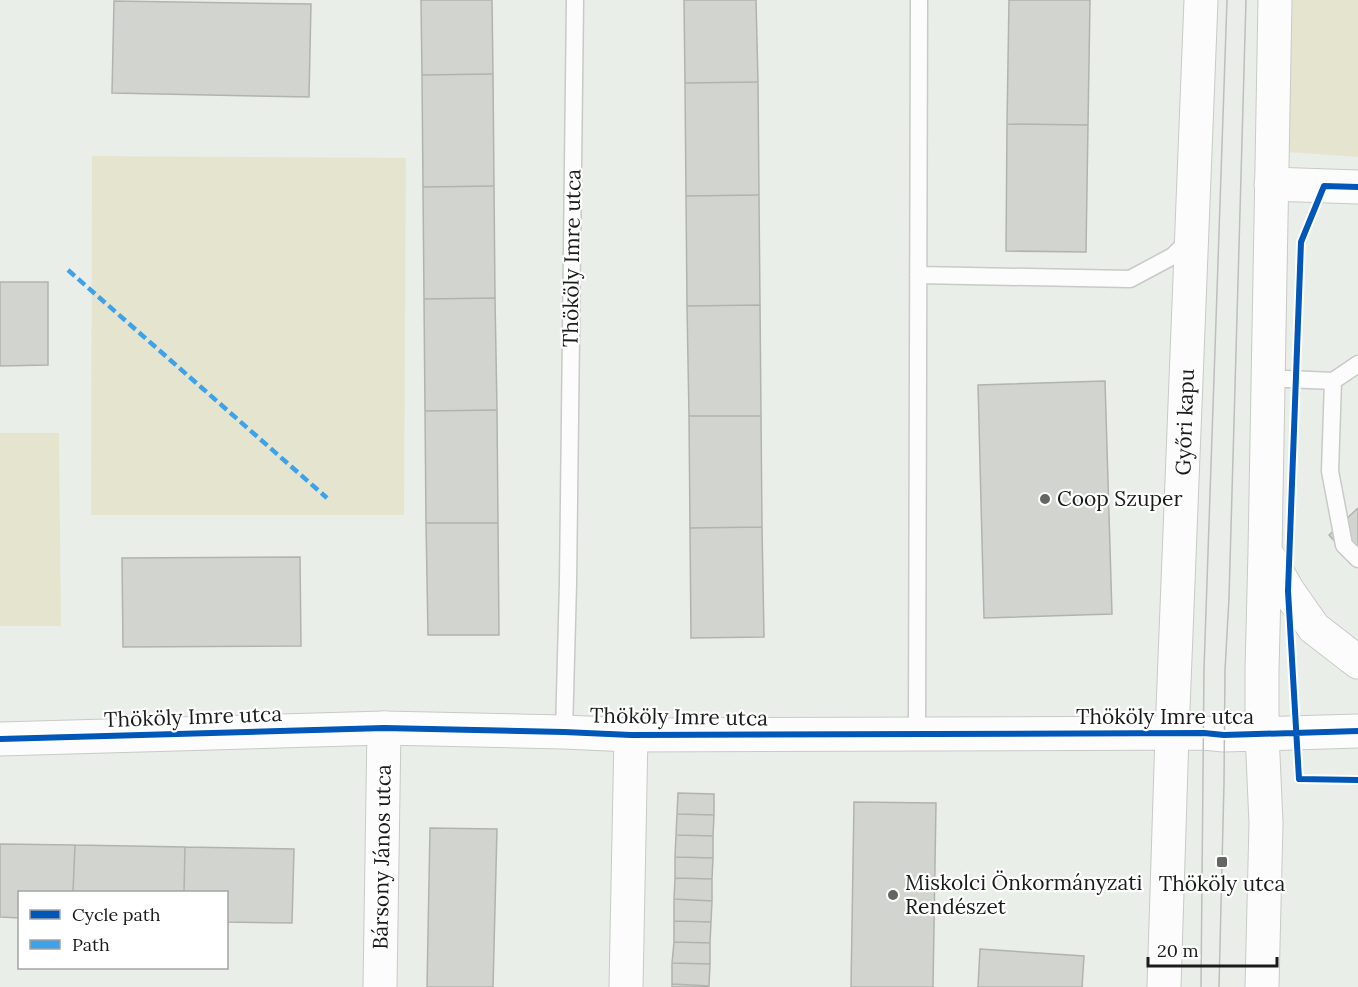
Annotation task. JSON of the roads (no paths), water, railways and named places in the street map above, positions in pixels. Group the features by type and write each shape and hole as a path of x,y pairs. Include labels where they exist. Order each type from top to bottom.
{"street":[{"name":"Győri kapu","path":"1164,987 1201,0"},
{"path":"1262,987 1266,823 1262,670 1275,0"},
{"path":"1271,184 1358,187"},
{"path":"1265,551 1288,591 1314,628 1358,662"},
{"name":"Thököly Imre utca","path":"0,739 384,728 631,735 1224,735 1358,730"},
{"name":"Bársony János utca","path":"380,987 384,728"},
{"path":"626,987 631,735"}],"lane":[{"name":"Thököly Imre utca","path":"564,732 575,0"},
{"path":"917,734 919,0"},
{"path":"918,275 1130,279 1173,256 1192,236"},
{"path":"1267,378 1333,381 1358,364"},
{"path":"1333,381 1330,471 1344,544 1358,559"}],"tram line":[{"path":"1201,987 1204,669 1227,0"},
{"path":"1219,987 1225,670 1246,0"}],"place":[{"name":"Coop Szuper","path":"1045,499"},
{"name":"Thököly utca","path":"1222,862"},
{"name":"Miskolci Önkormányzati Rendészet","path":"893,895"}]}
